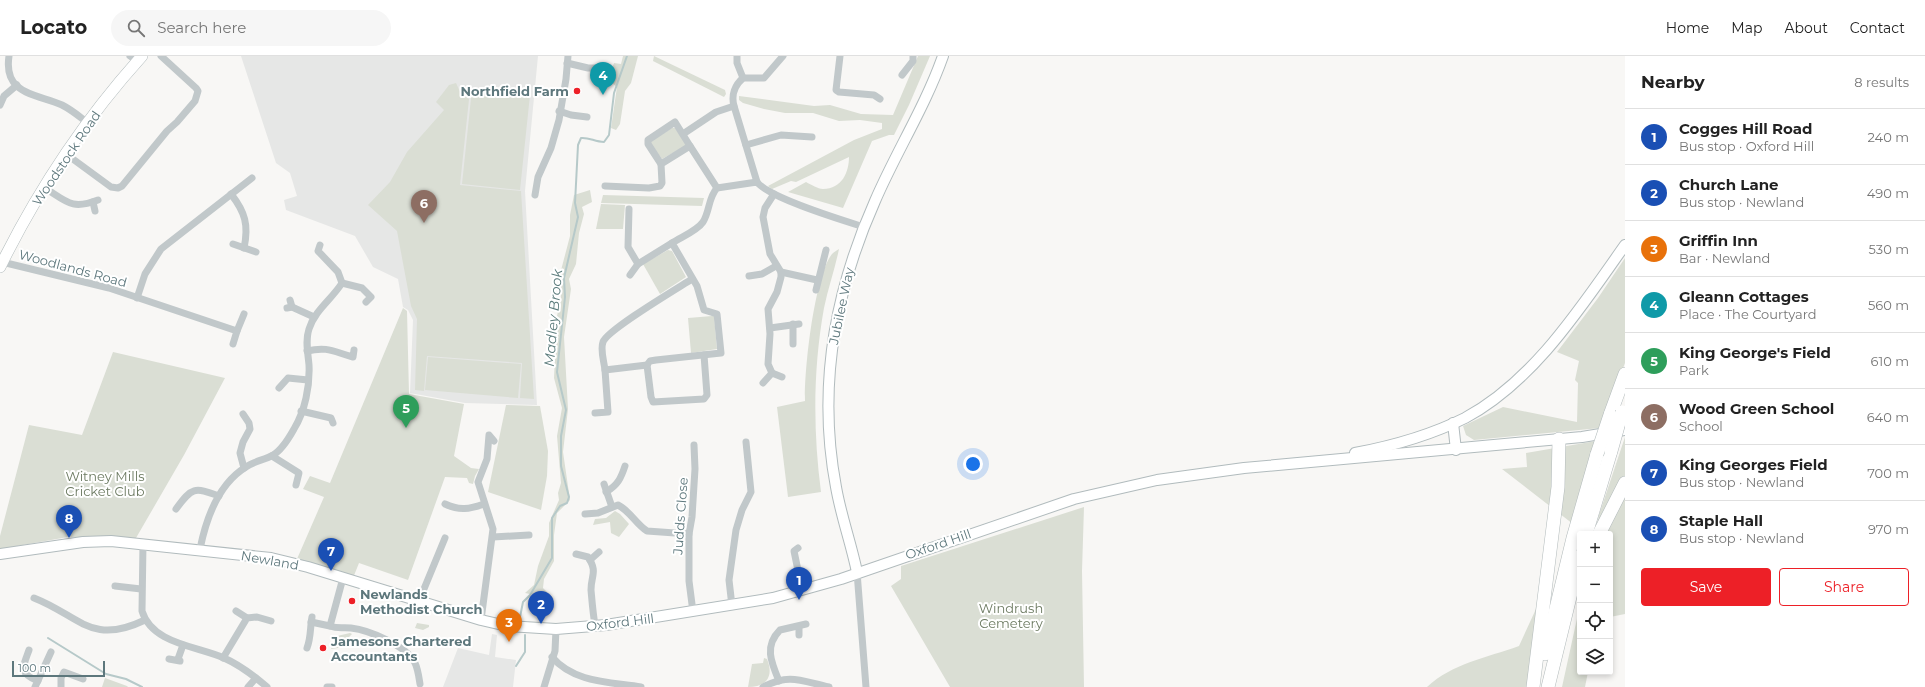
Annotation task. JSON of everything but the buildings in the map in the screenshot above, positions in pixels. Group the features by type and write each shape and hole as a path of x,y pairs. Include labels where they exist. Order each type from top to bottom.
{"highway":[{"path":"1587,531 1610,451 1625,374"},
{"path":"1538,687 1573,538 1597,454 1619,411"},
{"path":"1533,687 1558,487 1559,439"},
{"path":"1601,531 1625,483"},
{"path":"1548,687 1577,567"},
{"path":"1563,623 1577,589"}],"main road":[{"name":"Jubilee Way","path":"858,572 836,485 831,449 828,396 831,356 838,306 848,269 864,226 878,193 923,106 943,56"},
{"name":"Woodstock Road","path":"1,265 44,188 66,154 136,58"},
{"path":"1330,462 1348,455 1401,442 1453,423 1491,400 1532,364 1559,334 1625,245"},
{"path":"1453,423 1456,450"},
{"name":"Oxford Hill","path":"556,630 693,612 773,598 841,579 1074,499 1157,480 1201,473 1456,450 1613,433 1625,430"},
{"name":"Newland","path":"0,554 83,542 111,541 200,549 272,558 481,620 506,626 556,630"}],"street":[{"path":"9,56 8,64 11,76 17,85 31,96 62,106 88,123"},
{"path":"66,154 111,187 118,188 122,186 154,141 177,122 195,101 198,91 161,56"},
{"path":"737,56 737,63 743,78"},
{"path":"783,56 764,78 743,78 738,83 733,95 734,106 758,182 774,194 864,226"},
{"path":"840,56 836,90 839,92 874,95 880,99"},
{"path":"902,75 913,61 913,56"},
{"path":"535,195 538,177 551,148 558,120 566,79 567,60 588,68 601,68"},
{"path":"0,105 4,96 17,85"},
{"path":"683,134 716,112 734,106"},
{"path":"559,111 571,115 587,117"},
{"path":"605,186 649,188 660,186 662,183 661,164 648,144 648,140 675,122 718,188"},
{"path":"746,145 781,135 812,137"},
{"path":"661,164 690,146"},
{"name":"Woodlands Road","path":"137,298 144,274 162,249 252,178"},
{"path":"630,275 638,264 702,223 706,216 711,196 718,188 758,182"},
{"path":"44,188 74,205 81,205 96,201 95,211"},
{"path":"231,194 245,216 247,235 244,248"},
{"path":"774,194 765,208 762,222 770,254 781,272 817,280"},
{"path":"629,209 628,246 638,264"},
{"path":"605,370 647,365 650,361 721,353 717,314 704,310 700,294 672,243"},
{"path":"233,244 256,252"},
{"path":"317,250 338,272 342,283"},
{"path":"816,290 817,280 826,250"},
{"name":"Woodlands Road","path":"1,265 88,282 237,331"},
{"path":"750,276 762,274 776,266"},
{"path":"781,272 780,284 768,309 770,328 768,364 772,373 782,377"},
{"path":"595,413 610,412 602,348 604,339 644,309 692,280"},
{"path":"342,283 362,288 372,299"},
{"path":"200,549 206,525 219,496 231,479 253,462 272,456 279,452 293,431 307,393 309,367 307,338 314,317 331,299 342,283"},
{"path":"290,300 290,307 314,317"},
{"path":"233,344 244,314"},
{"path":"770,328 796,324 793,344"},
{"path":"307,351 327,348 353,357 354,350"},
{"path":"647,365 651,397 654,402 704,399 707,395 704,355"},
{"path":"763,383 772,373"},
{"path":"279,388 288,378 308,380"},
{"path":"301,411 333,417"},
{"path":"243,414 249,423 250,429 243,442 240,453 244,468"},
{"path":"481,620 493,529 478,482 487,459 489,435 494,441"},
{"path":"732,606 729,580 736,530 742,510 751,492 746,442"},
{"name":"Judds Close","path":"693,612 689,581 689,534 692,518 696,469 694,446"},
{"path":"272,456 299,474 296,485"},
{"path":"606,492 615,487 621,478 625,466"},
{"path":"604,484 612,507"},
{"path":"176,509 192,490 197,489 219,496"},
{"path":"445,504 455,509 462,509 484,504"},
{"path":"585,514 598,513 618,505 624,508 641,527 647,531 689,534"},
{"path":"493,537 530,535"},
{"path":"419,601 445,538"},
{"path":"143,543 141,589 142,611 145,620 159,634 183,645 223,658 242,667 267,687"},
{"path":"798,548 794,551 802,590"},
{"path":"590,560 599,552"},
{"path":"576,554 588,557 594,572 591,590 595,625"},
{"path":"858,572 866,687"},
{"path":"330,626 343,578"},
{"path":"115,586 141,589"},
{"path":"34,598 48,603 74,620 98,629 111,631 122,629 145,620"},
{"path":"236,611 247,618 257,617 271,621"},
{"path":"223,658 247,618"},
{"path":"308,648 310,639 309,627 312,619 340,629 352,628 362,631 405,650 415,663 420,684"},
{"path":"779,681 769,654 770,644 780,630 787,627 799,627 806,624"},
{"path":"799,627 799,635"},
{"path":"544,687 556,645 556,630"},
{"path":"169,658 179,660 183,645"},
{"path":"29,650 23,669 26,676 36,684 51,652"},
{"path":"552,657 559,665 580,677 600,684 641,687"},
{"path":"61,687 61,678 64,672 83,679"},
{"path":"248,687 256,678"},
{"path":"763,687 779,681 804,679 828,687"}],"shaded area":[{"path":"241,56 538,56 525,191 537,405 465,403 410,393 413,320 408,310 403,307 398,279 373,267 355,236 286,210 284,200 297,196 290,173 276,163"},
{"path":"492,634 497,635 495,657 516,660 513,687 443,687 458,648 489,655"}],"green space":[{"path":"623,56 638,56 631,83 625,91 620,124 616,130 611,128 617,87 608,80 614,63 621,64"},
{"path":"654,56 725,90 726,94 724,97 653,61"},
{"path":"918,56 930,56 909,105 894,135 889,135 872,141 843,208 788,192 806,182 821,189 835,186 840,183 846,174 849,157 796,182 791,181 772,189 768,186 854,140 882,129 882,123 860,120 839,121 813,113 785,113 743,103 739,100 739,96 814,106 830,105 861,114 893,115"},
{"path":"456,83 461,94 469,99 460,185 521,191 534,399 520,398 522,363 427,356 424,391 415,390 417,319 411,306 397,231 368,205 390,182 407,152 444,110 436,102 449,85"},
{"path":"472,89 530,95 520,190 462,184"},
{"path":"672,128 675,128 687,145 662,159 651,144 651,141"},
{"path":"590,190 592,202 582,207 584,214 579,233 576,264 569,279 571,289 564,337 568,409 563,452 570,500 557,513 554,535 554,561 544,579 543,588 554,599 525,593 534,585 538,566 549,536 549,523 559,500 558,493 561,483 557,436 562,408 554,378 557,316 561,298 559,278 570,236 570,215 574,195"},
{"path":"603,195 704,198 702,206 601,203"},
{"path":"601,204 625,205 623,229 596,229"},
{"path":"839,249 824,308 820,331 816,377 815,400 818,469 821,492 788,497 777,407 805,401 808,348 815,303 826,266 832,254"},
{"path":"668,250 672,251 686,277 660,294 643,264"},
{"path":"1625,258 1625,363 1600,428 1474,440 1466,435 1463,426 1503,407 1577,422 1578,383 1575,380 1579,361 1557,352 1598,298"},
{"path":"403,308 407,311 409,394 464,404 454,456 471,468 479,469 473,484 469,483 467,478 445,477 408,580 359,563 353,578 297,559 324,497 303,489 310,476 330,483"},
{"path":"714,316 717,349 691,353 688,318"},
{"name":"Witney Mills Cricket Club","path":"113,352 225,378 184,455 136,538 68,537 0,549 0,536 29,425 82,435"},
{"path":"428,357 521,364 518,398 425,390"},
{"path":"506,405 540,406 548,451 547,476 541,510 488,492"},
{"path":"1625,437 1625,614 1613,616 1613,531 1596,531 1599,515"},
{"path":"1596,441 1573,524 1502,469 1527,467 1526,453"},
{"name":"Windrush Cemetery","path":"1084,507 1082,571 1084,687 950,687 891,586 901,579 901,566"},
{"path":"615,511 620,514 629,524 619,537 611,533 610,522 593,525 595,519 606,518"},
{"path":"1553,572 1531,687 1427,687 1448,672 1470,662 1519,646"},
{"path":"1577,619 1577,675 1587,675 1585,687 1562,687"},
{"path":"417,623 429,625 429,627 423,630 415,628"},
{"path":"350,633 352,634 338,648 331,649 337,636"},
{"path":"764,658 767,659 770,671 767,679 760,685 748,687 752,664 763,663"},
{"path":"105,678 127,686 128,687 102,687"}],"waterway":[{"name":"Madley Brook","path":"519,622 523,602 530,595 552,558 552,518 560,506 567,503 569,497 561,466 561,436 566,410 557,372 565,297 564,278 578,217 575,203 578,145 581,138 604,142 609,135 614,93 627,56"},
{"name":"Madley Brook","path":"516,666 525,652 525,635"},
{"path":"48,638 106,674 126,679 142,687"}],"place":[{"name":"Northfield Farm","path":"577,91"},
{"name":"Gleann Cottages","path":"603,95"},
{"name":"Wood Green School","path":"424,223"},
{"name":"King George's Field","path":"406,428"},
{"name":"Staple Hall","path":"69,538"},
{"name":"King Georges Field","path":"331,571"},
{"name":"Cogges Hill Road","path":"799,600"},
{"name":"Newlands Methodist Church","path":"352,601"},
{"name":"Church Lane","path":"541,624"},
{"name":"Griffin Inn","path":"509,642"},
{"name":"Jamesons Chartered Accountants","path":"323,648"}]}
